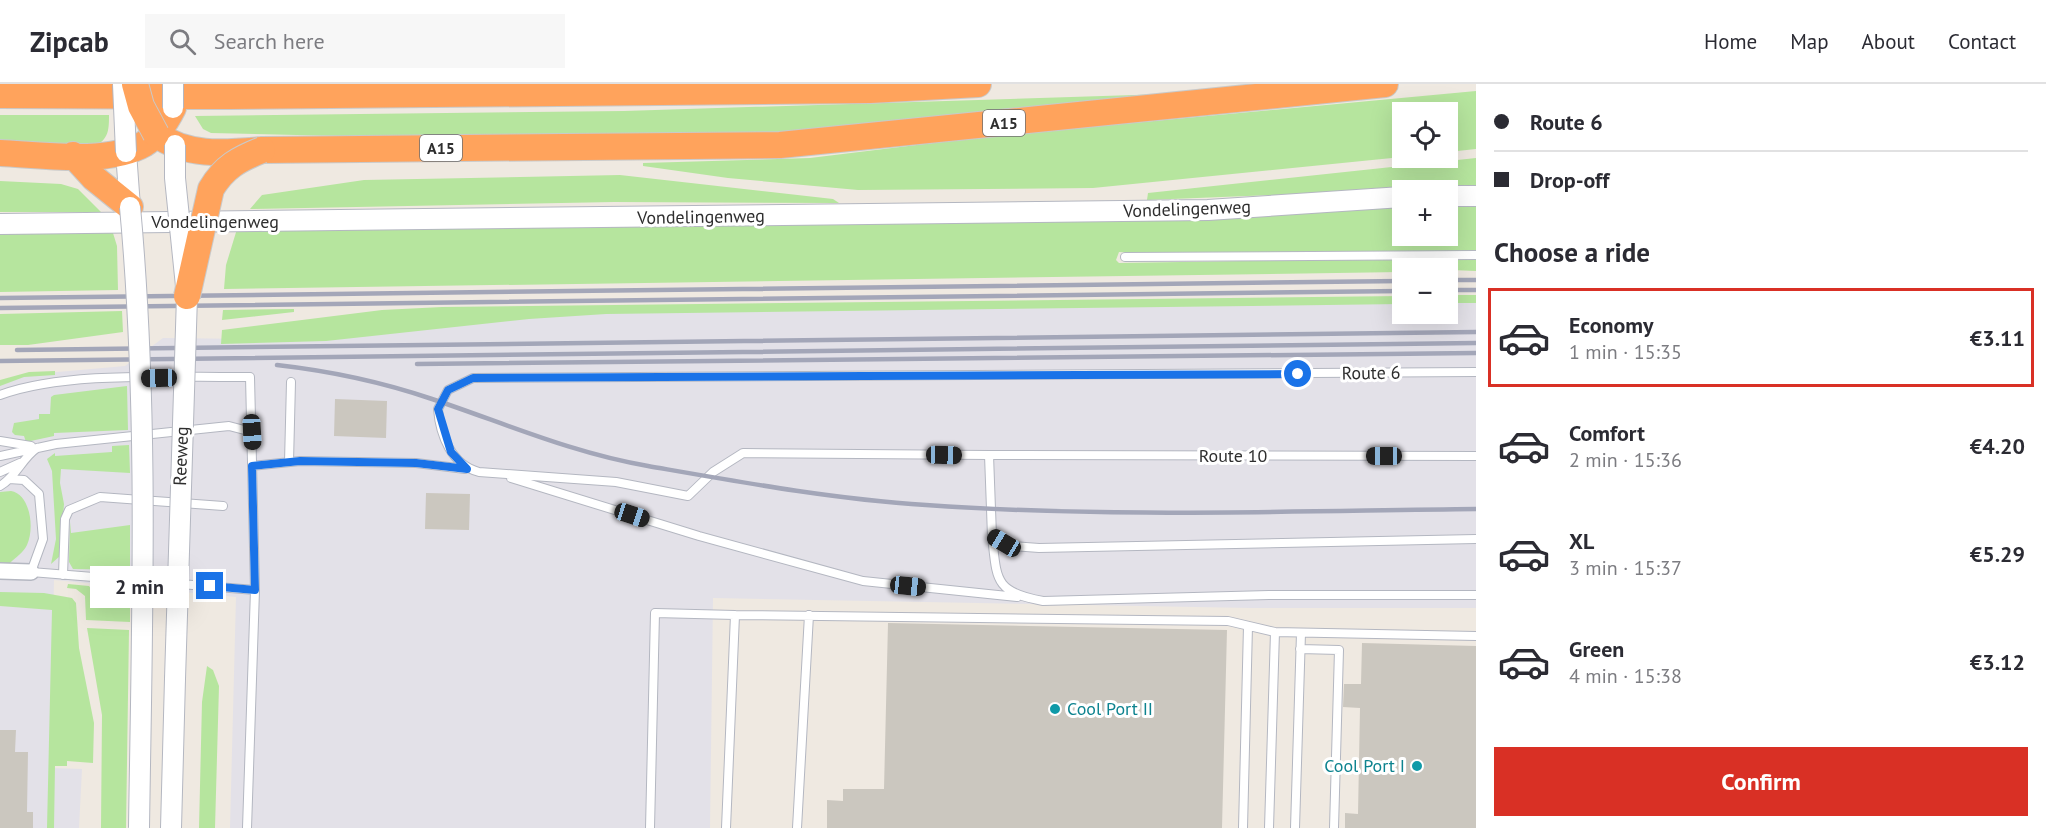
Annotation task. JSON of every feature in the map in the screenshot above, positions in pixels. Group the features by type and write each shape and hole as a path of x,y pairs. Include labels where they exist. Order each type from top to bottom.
{"highway":[{"path":"135,84 144,114 166,139"},
{"name":"A15","path":"0,95 228,96 846,90 978,84"},
{"name":"A15","path":"166,139 213,152 809,143 1385,84"},
{"path":"166,139 173,96"},
{"path":"0,153 73,155 126,152 166,139"},
{"name":"A15","path":"187,296 211,189 221,174 236,160 262,150"},
{"path":"73,155 93,178 130,207"}],"main road":[{"path":"123,84 135,254 142,476 139,828"},
{"name":"Reeweg","path":"166,139 175,178 187,296 171,828"},
{"path":"1458,196 1476,196"},
{"name":"Vondelingenweg","path":"0,224 1124,212 1208,210 1392,199"}],"street":[{"path":"0,571 31,572"}],"lane":[{"path":"1125,257 1476,255"},
{"name":"Route 6","path":"467,469 451,452 438,409 448,390 473,378 1476,372"},
{"path":"0,395 44,384 113,378 250,377 255,590 247,828"},
{"path":"289,462 291,382"},
{"path":"0,456 38,447 229,426 252,432"},
{"path":"0,441 38,447"},
{"path":"0,486 9,480 23,461 38,447"},
{"name":"Route 10","path":"498,474 616,482 688,496 694,493 713,472 743,453 1476,456"},
{"path":"989,455 992,536 997,577 1003,586 1022,597"},
{"path":"0,472 23,461"},
{"path":"252,466 289,462 416,463 498,474 699,536 863,581 1043,601 1269,595 1476,595"},
{"path":"9,480 24,480 39,494 43,539 31,572 255,590"},
{"path":"63,575 65,519 69,510 100,497 223,506"},
{"path":"992,536 1011,546 1039,548 1476,539"},
{"path":"650,828 656,613 1228,621 1275,632 1476,636"},
{"path":"726,828 735,615"},
{"path":"797,828 809,615"},
{"path":"1243,828 1248,626"},
{"path":"1269,828 1275,632"},
{"path":"1295,828 1301,633"},
{"path":"1300,649 1339,650 1334,828"}],"shaded area":[{"path":"1458,301 1476,301 1476,608 1251,608 713,598 710,828 230,828 236,597 54,580 50,768 82,769 79,828 0,828 0,382 24,375 125,366 163,338 253,339 497,314 1392,302 1392,324 1458,324"}],"green space":[{"path":"1476,91 1476,149 1458,151 1458,102 1392,102 1392,158 1093,188 858,190 728,178 643,166 643,163 810,158 982,137"},
{"path":"1166,94 857,127 754,134 619,138 211,133 203,129 195,116 624,111"},
{"path":"0,115 109,115 109,125 106,137 95,146 0,146"},
{"path":"1476,158 1476,187 1458,188 1458,180 1392,180 1392,190 1147,200 1148,193 1392,167 1458,168 1458,160"},
{"path":"620,175 833,199 839,203 614,202 250,209 262,195 364,180"},
{"path":"0,181 61,184 78,189 101,212 0,212"},
{"path":"1476,204 1476,252 1163,255 1119,252 1116,260 1119,263 1392,258 1392,272 224,289 226,265 237,229 1114,220 1392,207 1392,246 1458,246 1458,205"},
{"path":"0,232 113,233 117,246 118,290 0,292"},
{"path":"1476,257 1476,271 1458,270 1458,258 1416,258"},
{"path":"1458,295 1476,295 1476,303 1458,303"},
{"path":"1392,296 1392,304 606,314 529,319 326,341 221,344 222,330 382,310 442,307"},
{"path":"294,309 294,312 222,320 223,310"},
{"path":"122,311 123,332 28,345 0,345 0,314"},
{"path":"55,371 55,375 24,377 0,386 0,380 29,372"},
{"path":"127,386 128,430 54,433 54,436 26,442 24,436 15,435 12,432 14,423 39,419 39,414 50,414 51,397 54,395"},
{"path":"129,445 130,473 61,469 60,483 64,504 60,556 51,564 56,539 52,471 47,459 55,453 55,456 112,452 112,446"},
{"path":"11,491 23,498 27,505 31,530 24,550 10,563 0,563 0,492"},
{"path":"70,522 71,533 130,525 130,570 73,569 69,562"},
{"path":"68,584 89,586 93,591 107,591 112,587 130,587 130,622 86,620 85,596 76,589 67,588"},
{"path":"0,592 44,593 72,598 76,603 79,648 94,723 93,763 67,761 67,766 55,766 54,828 47,828 52,610 0,606"},
{"path":"87,628 129,630 126,828 101,828 102,715"},
{"path":"207,666 213,670 219,686 215,828 199,828 202,702"}],"building":[{"path":"335,399 387,401 386,438 334,436"},
{"path":"426,493 470,494 469,530 425,529"},
{"name":"Cool Port II","path":"888,623 1227,630 1222,828 827,828 827,800 843,801 843,789 884,789"},
{"name":"Cool Port I","path":"1362,643 1476,646 1476,828 1345,828 1345,813 1358,814 1360,708 1343,707 1344,684 1361,684"},
{"path":"0,730 16,730 15,752 28,752 27,812 33,812 33,828 0,828"}],"railway":[{"path":"1458,280 1476,280"},
{"path":"0,298 1392,281"},
{"path":"1458,290 1476,290"},
{"path":"0,308 1392,291"},
{"path":"17,350 1476,332"},
{"path":"0,361 1476,343"},
{"path":"417,364 1476,353"},
{"path":"277,365 317,370 394,387 538,437 620,460 752,484 856,499 995,509 1132,513 1476,509"}],"place":[{"name":"Cool Port II","path":"1055,709"},
{"name":"Cool Port I","path":"1417,766"}],"route":[{"path":"210,586 255,590 252,466 272,466 300,461 416,463 467,469 451,452 438,416 438,409 448,390 473,378 1298,374"}]}
